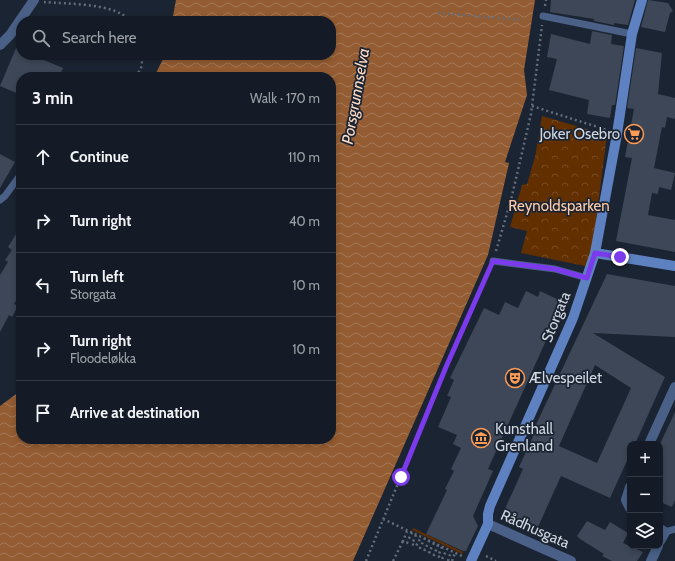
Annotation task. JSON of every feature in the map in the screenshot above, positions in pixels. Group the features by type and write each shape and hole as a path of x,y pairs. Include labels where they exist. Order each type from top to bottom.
{"street":[{"path":"23,16 34,0"},
{"name":"Storgata","path":"471,561 488,524 490,506 573,318 595,253 617,134 632,34 642,0"},
{"path":"0,45 16,26"},
{"path":"595,253 675,266"},
{"path":"650,441 675,387"},
{"name":"Rådhusgata","path":"488,524 571,561"},
{"path":"651,561 657,549"}],"lane":[{"path":"543,16 632,34"},
{"path":"0,200 16,181"},
{"path":"493,261 555,269 587,278"},
{"path":"663,530 675,529"}],"path":[{"path":"34,0 112,9 127,16"},
{"path":"366,561 427,417 446,367 493,261 524,146 532,106 546,0"},
{"path":"438,13 523,20"},
{"path":"139,72 143,60"},
{"path":"532,106 617,134"},
{"path":"383,519 460,555"},
{"path":"393,561 407,531"},
{"path":"403,541 407,543 412,532"},
{"path":"416,535 412,544 416,546 420,537"},
{"path":"425,538 420,548 425,550 429,541"},
{"path":"434,543 429,552 434,554 438,545"},
{"path":"442,547 438,556 442,559 447,549"},
{"path":"448,561 451,551"},
{"path":"452,561 456,553"}],"green space":[{"name":"Reynoldsparken","path":"542,116 607,135 590,267 521,253 527,231 510,227 522,185 527,184 535,157"},
{"path":"413,528 463,552 462,554 412,530"}],"water":[{"name":"Porsgrunnselva","path":"176,0 535,0 524,70 527,95 505,162 509,163 488,255 353,561 0,561 0,406 16,394 16,444 336,444 336,72 156,72 162,60 336,60 336,16 173,16"}],"building":[{"path":"551,0 635,0 628,25 614,23 614,25 594,21 594,19 550,12"},
{"path":"648,0 668,3 673,11 670,13 665,32 641,27"},
{"path":"592,31 612,35 611,44 624,46 615,105 612,105 610,118 587,114 589,100 549,90 557,59 547,57 551,34 590,44"},
{"path":"16,48 16,60 44,60 63,68 61,72 16,72 16,93 0,86"},
{"path":"636,48 662,53 658,94 675,98 675,119 667,117 665,128 662,127 654,168 675,173 671,190 659,187 658,194 652,193 648,215 675,220 675,252 616,241 632,158 625,157 634,109 627,108"},
{"path":"0,154 15,162 0,188"},
{"path":"16,234 16,301 14,304 16,305 16,310 12,317 9,315 0,332 0,275 8,262 5,260 12,250 8,247"},
{"path":"607,274 675,286 675,337 593,333 665,377 636,441 627,441 627,461 610,498 561,476 538,527 533,524 530,531 506,520 509,513 504,511 523,469 519,467 535,432 533,431","holes":["595,365 631,388 597,463 559,446"]},
{"name":"Ælvespeilet","path":"526,291 538,297 540,291 559,300 552,317 559,320 552,336 549,334 488,469 493,471 473,516 478,526 466,551 463,551 426,534 447,490 445,489 454,471 451,469 461,448 453,444 457,435 438,427 451,397 447,396 454,380 450,378 484,308 499,315 505,302 518,308"},
{"path":"675,412 675,500 672,507 663,503 663,441 661,441"},
{"path":"587,521 605,530 610,522 627,532 623,543 627,545 627,549 636,549 643,552 637,561 612,561 602,556 604,554 577,536"}],"place":[{"name":"Joker Osebro","path":"634,134"},
{"name":"Ælvespeilet","path":"515,378"},
{"name":"Kunsthall Grenland","path":"481,438"}],"route":[{"path":"401,477 427,417 446,367 493,261 555,269 587,278 595,253 620,257"}]}
